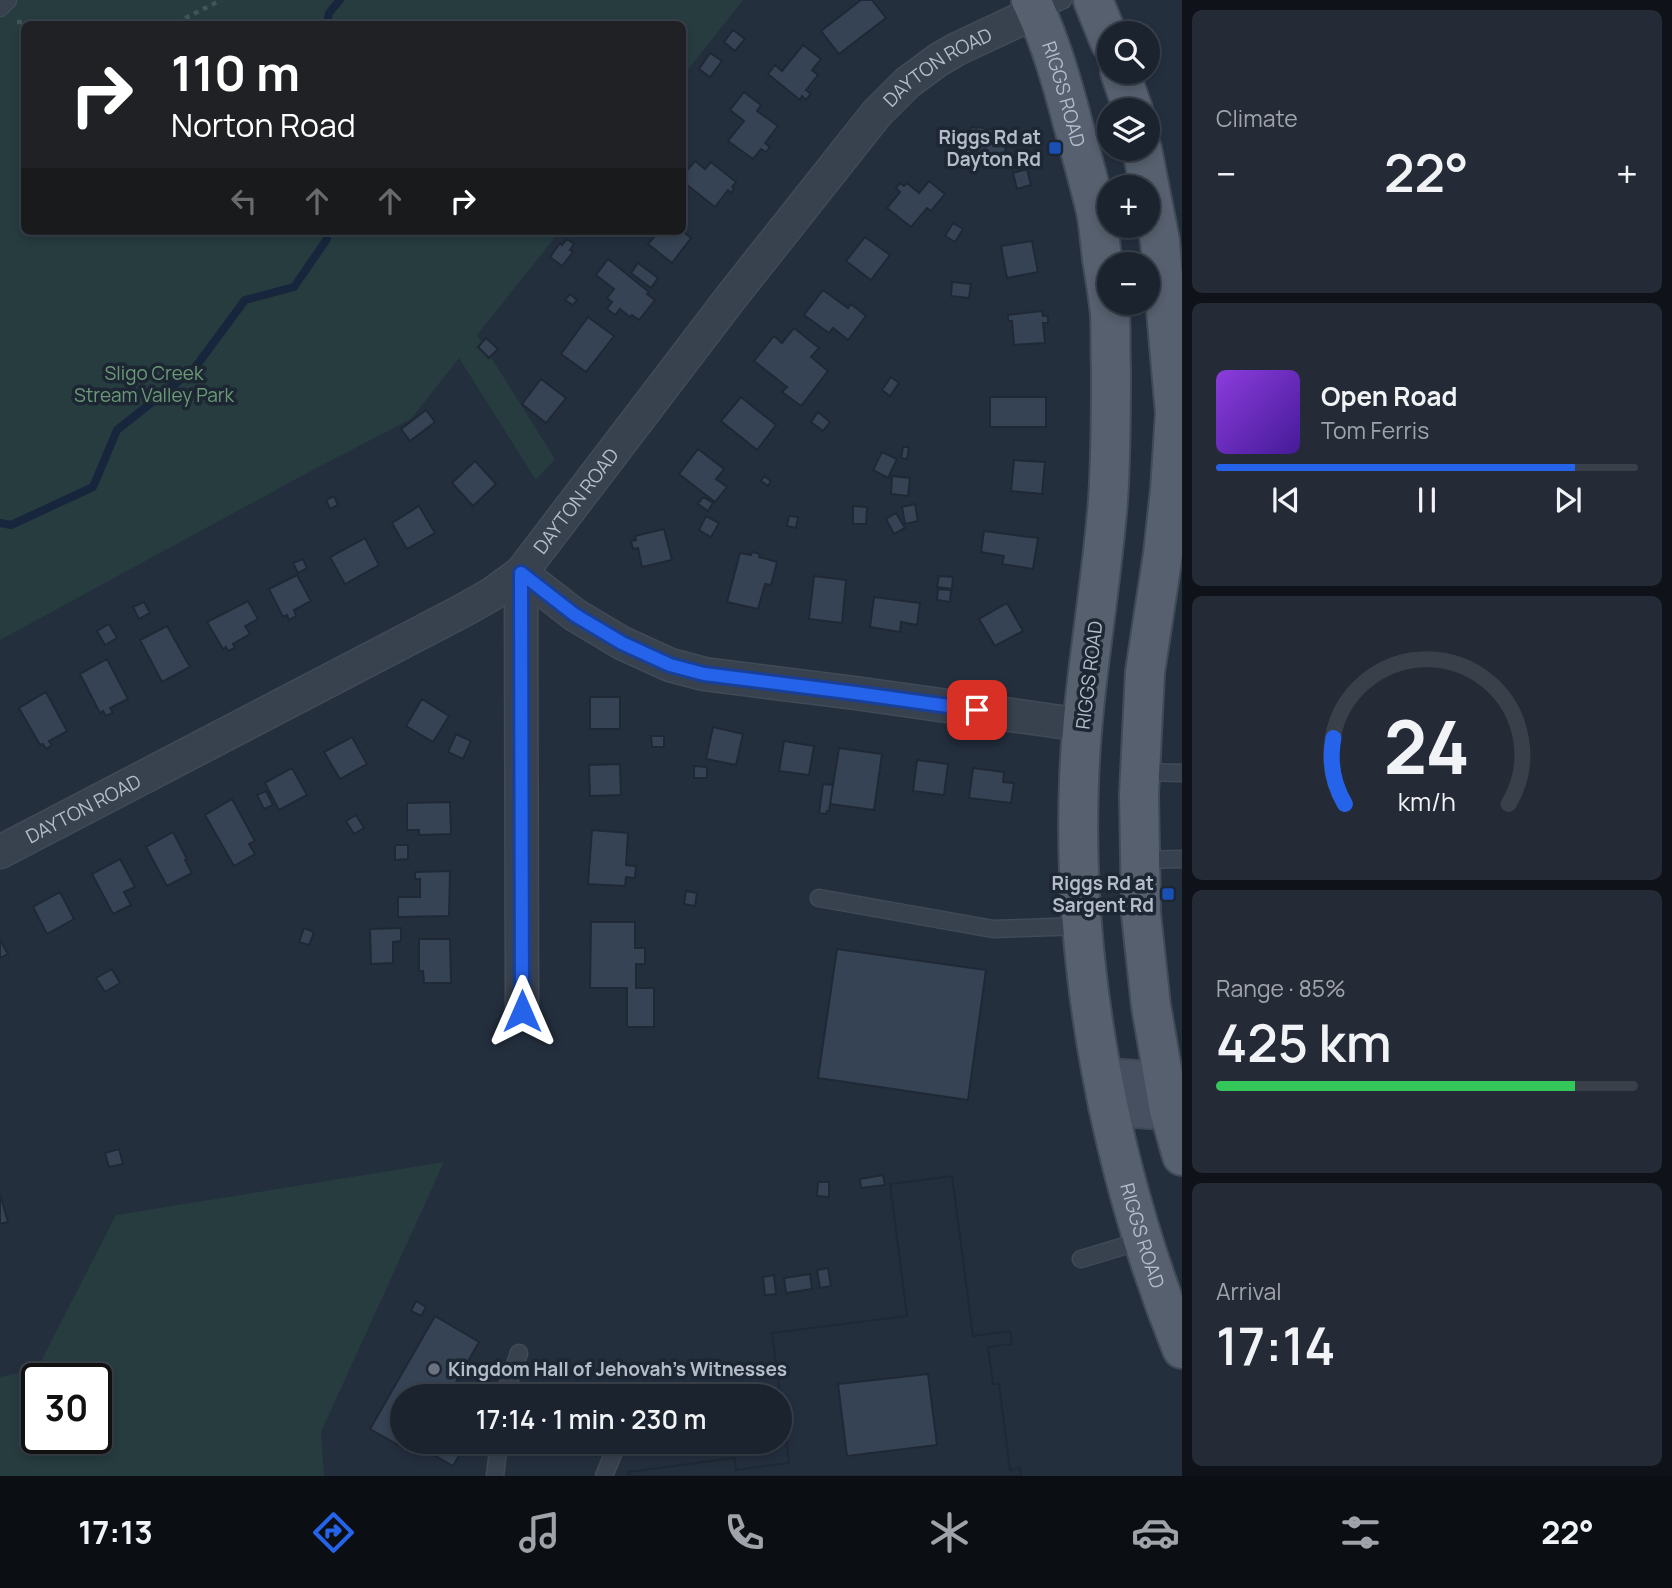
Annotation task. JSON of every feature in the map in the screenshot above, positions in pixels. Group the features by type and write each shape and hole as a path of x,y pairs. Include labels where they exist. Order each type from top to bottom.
{"main road":[{"path":"1093,0 1102,21"},
{"name":"RIGGS ROAD","path":"1043,4 1096,213 1110,315 1112,412 1108,499 1082,725 1078,824 1089,991 1119,1154 1167,1312 1182,1349"},
{"path":"1144,161 1160,241 1175,413 1175,501 1163,554 1145,672 1140,772 1140,914 1151,1006 1174,1097 1182,1156"},
{"path":"1106,1092 1174,1097"}],"street":[{"name":"DAYTON ROAD","path":"0,852 464,610 521,573 740,285 886,104 907,83 938,60 1043,4"},
{"path":"521,573 575,615 622,643 670,665 704,674 1082,725"},
{"path":"521,573 522,1011"}],"lane":[{"path":"0,8 8,0"},
{"path":"1140,772 1182,773"},
{"path":"1140,860 1182,859"},
{"path":"820,898 993,929 1083,926"},
{"path":"1081,1259 1144,1240"},
{"path":"508,1384 519,1353"},
{"path":"495,1476 498,1454"},
{"path":"604,1476 613,1454"}],"path":[{"path":"180,21 221,0"},
{"path":"14,22 21,22"}],"green space":[{"name":"Sligo Creek Stream Valley Park","path":"0,0 743,0 686,72 686,21 21,21 21,235 557,235 477,335 555,459 536,480 459,358 411,419 0,640"},
{"path":"444,1162 321,1432 324,1476 0,1476 0,1377 21,1372 21,1454 112,1454 112,1363 40,1363 116,1215"}],"building":[{"path":"861,0 872,0 886,18 839,54 821,31"},
{"path":"733,30 745,39 735,51 724,42"},
{"path":"803,45 821,59 812,70 818,75 806,90 811,94 806,100 802,96 800,100 768,74 775,65 782,71"},
{"path":"710,53 722,61 710,77 699,69"},
{"path":"744,92 761,105 757,111 778,126 765,143 770,147 766,152 761,149 753,159 728,141 744,121 730,110"},
{"path":"971,127 1009,133 1002,165 965,157"},
{"path":"695,161 705,169 711,162 736,182 732,187 734,189 731,193 728,190 715,207 686,184 686,171"},
{"path":"1027,169 1031,185 1017,189 1013,173"},
{"path":"929,181 945,194 931,211 927,208 911,227 887,208 900,192 896,188 900,183 904,186 907,183 919,193"},
{"path":"953,223 963,229 955,242 945,236"},
{"path":"686,234 691,238 672,263 648,244 656,235"},
{"path":"865,237 890,255 871,280 846,261"},
{"path":"567,239 574,244 570,250 573,252 562,266 550,257 560,243 562,245"},
{"path":"1032,241 1038,272 1007,278 1001,246"},
{"path":"608,259 655,300 639,320 620,309 615,315 607,309 612,302 607,298 614,289 596,275"},
{"path":"638,263 658,278 651,288 631,273"},
{"path":"952,282 971,284 969,298 951,296"},
{"path":"823,290 848,308 851,304 866,316 848,340 833,328 829,333 804,315"},
{"path":"570,294 577,300 573,305 565,300"},
{"path":"1042,311 1043,316 1048,316 1048,323 1043,323 1045,343 1014,345 1012,321 1008,321 1008,315"},
{"path":"588,317 614,336 586,372 561,354"},
{"path":"794,328 819,348 811,357 828,371 801,406 782,392 787,387 754,361 774,336 782,343"},
{"path":"486,338 498,349 489,358 478,347"},
{"path":"891,377 899,383 890,396 882,390"},
{"path":"541,379 566,398 546,423 522,404"},
{"path":"741,397 776,425 757,450 721,421"},
{"path":"990,397 1046,397 1046,427 990,427"},
{"path":"426,410 435,422 410,441 401,429"},
{"path":"818,412 830,422 823,431 811,422"},
{"path":"903,447 909,447 907,459 901,458"},
{"path":"698,449 724,469 716,479 727,487 715,502 679,474"},
{"path":"882,452 897,459 888,478 873,470"},
{"path":"1014,460 1045,462 1042,494 1011,491"},
{"path":"475,461 496,484 473,506 452,483"},
{"path":"764,476 771,481 768,486 761,481"},
{"path":"892,476 910,478 908,496 891,494"},
{"path":"334,496 338,505 330,509 326,500"},
{"path":"703,497 713,503 708,511 698,504"},
{"path":"915,504 918,521 905,524 902,507"},
{"path":"419,506 435,533 407,549 392,523"},
{"path":"853,506 867,507 866,524 853,524"},
{"path":"896,513 905,528 894,534 886,519"},
{"path":"706,516 719,523 711,537 699,530"},
{"path":"789,516 798,517 796,528 787,526"},
{"path":"664,529 672,560 642,567 638,548 633,549 631,541 636,540 635,536"},
{"path":"984,531 1038,538 1033,569 1002,564 1004,556 981,552"},
{"path":"365,538 379,565 345,584 330,557"},
{"path":"752,552 777,562 771,585 765,584 758,609 727,602 740,553 751,555"},
{"path":"303,559 307,568 298,573 293,563"},
{"path":"297,575 311,601 294,610 296,616 289,620 287,615 283,617 269,589"},
{"path":"814,576 846,580 842,623 809,619"},
{"path":"939,576 953,577 952,589 937,587"},
{"path":"938,589 951,590 950,602 937,600"},
{"path":"874,597 920,603 917,625 901,622 900,632 870,627"},
{"path":"248,601 258,619 245,626 250,634 233,644 235,648 228,651 226,647 223,649 207,622"},
{"path":"144,602 150,613 139,619 133,607"},
{"path":"1007,603 1023,631 995,646 979,619"},
{"path":"109,624 117,638 105,645 97,631"},
{"path":"167,626 190,667 162,682 140,640"},
{"path":"107,659 128,699 110,708 113,713 106,716 103,711 100,713 80,674"},
{"path":"46,692 67,731 49,741 52,745 46,749 43,744 40,745 19,708"},
{"path":"590,697 620,697 620,729 590,729"},
{"path":"422,699 449,716 433,742 406,726"},
{"path":"713,727 743,734 736,765 706,759"},
{"path":"456,734 471,741 463,759 448,752"},
{"path":"651,736 664,736 664,747 652,747"},
{"path":"352,737 367,764 340,779 324,752"},
{"path":"784,741 814,746 809,775 779,771"},
{"path":"839,748 882,754 874,810 830,804"},
{"path":"917,760 948,764 944,795 913,791"},
{"path":"620,764 621,795 590,796 589,765"},
{"path":"694,766 707,767 707,778 694,778"},
{"path":"292,768 307,795 279,810 265,783"},
{"path":"973,768 1004,772 1003,782 1014,783 1011,803 969,798"},
{"path":"823,784 833,785 829,811 826,814 819,813"},
{"path":"266,791 273,805 264,809 257,795"},
{"path":"232,799 255,841 249,844 255,854 234,866 205,815"},
{"path":"450,802 451,834 419,835 419,830 407,830 407,803"},
{"path":"356,815 364,828 354,834 346,821"},
{"path":"592,830 628,833 626,865 636,866 635,878 626,877 625,886 588,884"},
{"path":"173,832 192,873 167,886 146,847"},
{"path":"395,845 408,845 408,859 395,860"},
{"path":"120,859 135,887 124,892 131,905 113,914 92,874"},
{"path":"450,871 449,916 398,917 398,897 420,897 420,879 415,879 415,872"},
{"path":"686,891 697,893 695,906 684,904"},
{"path":"60,892 74,919 47,934 33,907"},
{"path":"591,922 635,922 635,948 645,948 645,964 636,964 636,988 654,988 654,1027 627,1027 627,988 590,988"},
{"path":"304,928 314,932 309,945 299,942"},
{"path":"401,928 401,941 393,942 393,963 371,964 370,929"},
{"path":"419,939 450,939 451,983 424,983 423,971 419,971"},
{"path":"0,940 8,954 0,958"},
{"path":"837,949 986,970 968,1100 818,1078"},
{"path":"112,969 120,983 105,992 96,978"},
{"path":"119,1149 123,1164 109,1167 105,1153"},
{"path":"883,1175 885,1185 861,1188 860,1179"},
{"path":"952,1176 973,1336 1010,1331 1012,1344 988,1347 993,1384 999,1384 1010,1470 1020,1468 1021,1476 629,1476 628,1472 735,1458 736,1470 789,1463 788,1454 792,1454 792,1384 779,1384 772,1333 907,1316 890,1184","holes":["928,1374 937,1445 847,1456 838,1384"]},
{"path":"952,1176 973,1336 1010,1331 1012,1344 988,1347 993,1384 999,1384 1010,1470 1020,1468 1021,1476 629,1476 628,1472 735,1458 736,1470 789,1463 788,1454 792,1454 792,1384 779,1384 772,1333 907,1316 890,1184"},
{"path":"818,1182 829,1182 829,1197 817,1196"},
{"path":"0,1194 8,1222 0,1224"},
{"path":"828,1268 831,1286 820,1288 817,1270"},
{"path":"810,1274 812,1289 786,1293 784,1278"},
{"path":"774,1275 776,1294 765,1295 763,1277"},
{"path":"416,1301 426,1307 421,1316 411,1311"},
{"name":"Kingdom Hall of Jehovah’s Witnesses","path":"435,1316 479,1342 455,1384 396,1384"},
{"name":"Kingdom Hall of Jehovah’s Witnesses","path":"390,1394 390,1440 370,1429"},
{"name":"Kingdom Hall of Jehovah’s Witnesses","path":"432,1454 460,1454 453,1466"}],"waterway":[{"path":"328,21 329,13 340,0"},
{"path":"0,523 11,525 93,487 117,430 194,369 245,300 294,287 327,239 326,235"}],"place":[{"name":"Riggs Rd at Dayton Rd","path":"1055,148"},
{"name":"Riggs Rd at Sargent Rd","path":"1168,894"},
{"name":"Kingdom Hall of Jehovah’s Witnesses","path":"434,1369"}],"route":[{"path":"522,1011 521,573 575,615 622,643 670,665 704,674 977,710"}]}
